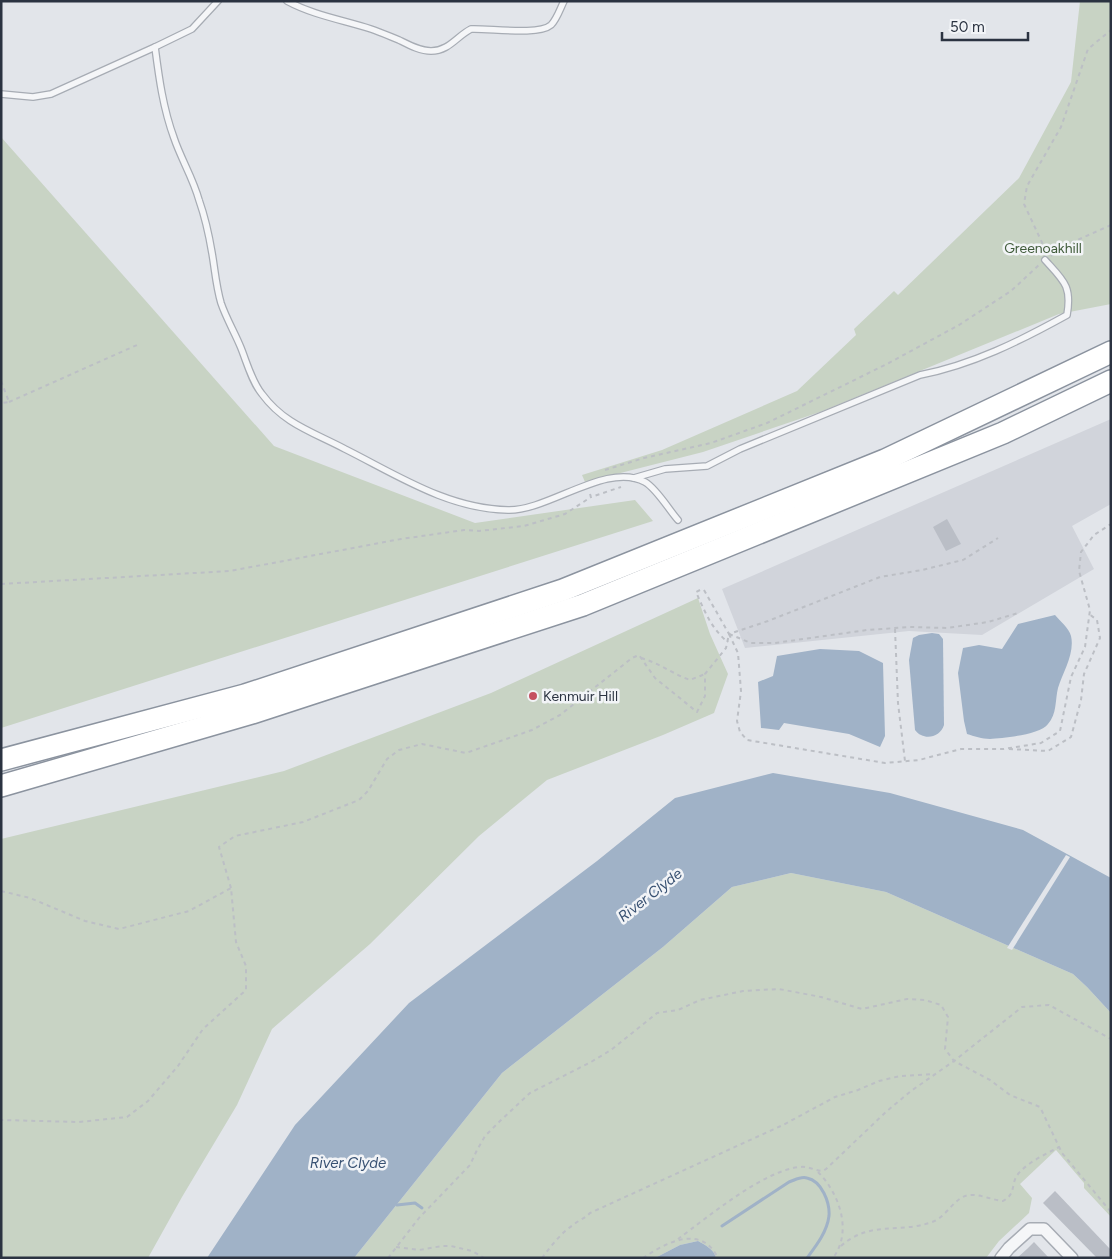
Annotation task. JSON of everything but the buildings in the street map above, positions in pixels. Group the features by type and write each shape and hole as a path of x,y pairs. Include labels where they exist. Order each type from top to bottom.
{"highway":[{"path":"1,760 245,695 563,590 885,460 1111,352"},
{"path":"1,786 252,713 583,605 985,440 1106,384"}],"street":[{"path":"1001,1258 1030,1229 1044,1229 1072,1258"}],"lane":[{"path":"1,94 33,96 51,94 192,29 218,1"},
{"path":"287,1 311,11 372,29 419,49 431,51 443,49 454,43 463,33 471,30 544,30 556,18 564,1"},
{"path":"155,47 165,110 174,138 199,198 221,303 260,392 272,407 298,427 346,449 405,482 454,501 489,509 511,510 537,505 611,478 634,478 665,469 707,466 749,445 920,375 949,369 1019,341 1067,316 1070,299 1064,281 1045,260"},
{"path":"634,478 646,483 678,520"}],"path":[{"path":"1111,30 1088,49 1061,126 1027,186 1024,204 1049,257 1064,246 1111,225"},
{"path":"599,472 644,458 711,443 767,423 887,364 959,325 1011,291 1045,260"},
{"path":"1,403 9,402 137,345"},
{"path":"1,380 9,402"},
{"path":"587,486 591,497"},
{"path":"1,584 230,572 401,539 464,530 479,531 524,526 565,514 591,497 621,487"},
{"path":"1004,749 1041,743 1060,731 1071,677 1085,647 1090,610 1079,571 1081,552 1094,535 1111,524"},
{"path":"729,634 768,621 880,577 922,570 963,560 998,538"},
{"path":"700,590 696,592 708,617 721,637 728,642"},
{"path":"704,590 738,653 741,691 737,720 740,732 747,740 885,763 919,760 960,749 1048,751 1071,737 1084,674 1100,638 1097,620 1089,614"},
{"path":"729,634 751,643 775,643 824,635 895,628 947,628 988,622 1018,613"},
{"path":"895,628 898,703 905,761"},
{"path":"1,1120 79,1122 126,1117 148,1101 178,1066 203,1030 246,990 246,966 236,942 231,888 219,847 235,836 303,822 359,800 368,791 387,759 399,750 422,744 466,753 532,730 560,715 632,658 639,655 641,658 655,661 673,674 690,680 705,674 726,648 729,634"},
{"path":"641,658 655,678 697,712 705,696 705,674"},
{"path":"1,891 30,898 85,921 119,929 189,911 231,888"},
{"path":"388,1258 419,1218 470,1165 485,1136 530,1093 611,1050 657,1012 678,1010 700,1000 734,993 779,989 821,997 862,1009 907,999 925,1000 941,1005 948,1016 945,1048 954,1062 990,1080 1010,1095 1040,1107 1062,1153 1111,1212"},
{"path":"818,1171 826,1169 912,1091 954,1062 1022,1007 1049,1005 1111,1039"},
{"path":"542,1258 574,1224 582,1221 590,1213 783,1125 835,1096 858,1090 878,1081 900,1076 936,1074"},
{"path":"834,1258 841,1246 850,1238 873,1229 933,1222 949,1211 960,1199 969,1195 1003,1201 1009,1198 1014,1191 1015,1179 1019,1173 1059,1146"},
{"path":"643,1258 654,1250 678,1239 762,1181 796,1167 807,1166 818,1171 827,1181 835,1196 840,1212 843,1235 841,1246"},
{"path":"678,1239 690,1238 708,1243 718,1258"},
{"path":"396,1247 419,1250 451,1246 472,1251 484,1258"}],"shaded area":[{"path":"1111,419 1111,504 1072,526 1094,569 982,635 909,631 745,648 722,589"}],"green space":[{"name":"Greenoakhill","path":"1080,1 1111,1 1111,304 1059,314 820,412 703,452 585,482 582,475 662,450 797,391 856,335 854,329 894,291 898,295 1019,178 1071,82"},
{"path":"1,137 274,446 475,523 635,500 653,521 1,728"},
{"path":"698,598 710,634 728,674 714,713 547,780 479,836 370,944 272,1029 237,1105 148,1258 1,1258 1,839 284,771 491,693"},
{"path":"791,873 886,892 1073,974 1087,987 1111,1013 1111,1217 1084,1188 1084,1183 1056,1150 1020,1184 1032,1198 1029,1213 999,1241 986,1258 716,1258 711,1250 698,1241 680,1245 655,1258 354,1258 502,1073 663,947 732,887"}],"water":[{"path":"1055,615 1068,630 1072,642 1070,656 1058,688 1051,720 1044,728 1037,731 1003,738 987,739 967,734 958,673 963,648 979,645 1002,649 1018,624"},
{"path":"932,633 939,634 943,639 944,725 939,733 927,737 922,736 915,730 909,660 913,638"},
{"path":"820,649 859,651 883,663 885,736 880,747 849,734 784,723 779,730 761,728 758,682 773,676 777,656"},
{"name":"River Clyde","path":"773,773 890,793 1023,830 1111,878 1111,1013 1073,974 886,892 791,873 732,887 663,947 502,1073 354,1258 207,1258 295,1125 409,1003 597,861 675,798"},
{"path":"698,1241 711,1250 716,1258 655,1258 680,1245"}],"pier":[{"path":"1066,855 1070,857 1012,950 1007,948"}],"waterway":[{"path":"722,1226 789,1182 798,1178 807,1178 817,1183 821,1188 829,1211 824,1233 807,1258"},
{"path":"397,1205 415,1203 422,1208"}],"place":[{"name":"Kenmuir Hill","path":"533,696"}]}
